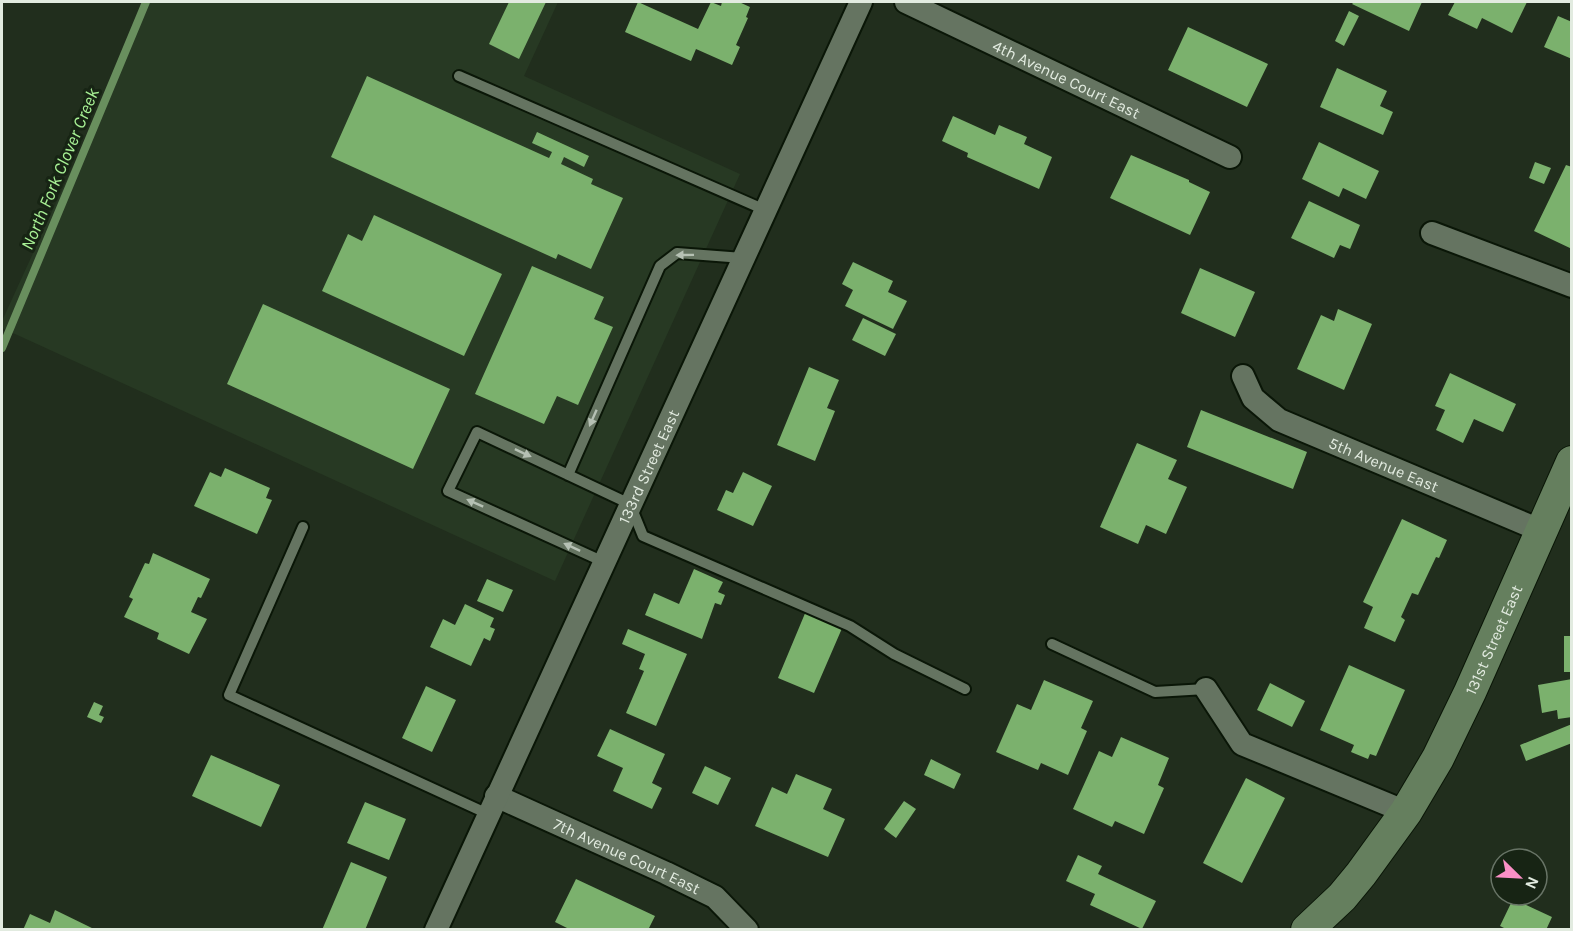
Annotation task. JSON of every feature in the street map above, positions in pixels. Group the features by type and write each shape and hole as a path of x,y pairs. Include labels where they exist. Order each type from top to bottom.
{"main road":[{"name":"131st Street East","path":"1307,930 1342,897 1361,874 1406,812 1438,758 1556,515 1572,462"}],"street":[{"name":"133rd Street East","path":"436,930 861,2"},
{"name":"4th Avenue Court East","path":"906,2 1230,157"},
{"path":"1432,233 1572,286"},
{"name":"5th Avenue East","path":"1243,376 1252,398 1279,420 1556,515"},
{"path":"1206,689 1242,744 1406,812"},
{"name":"7th Avenue Court East","path":"492,805 666,873 715,897 747,930"}],"lane":[{"path":"459,76 765,210"},
{"path":"568,475 660,266 677,253 743,258"},
{"path":"604,562 448,491 477,432 630,504 643,536 850,626 894,654 965,689"},
{"path":"303,527 229,695 492,805"},
{"path":"1052,644 1155,692 1206,689"}],"shaded area":[{"path":"148,2 558,2 524,76 740,174 555,581 2,328 2,321"}],"building":[{"path":"509,2 546,2 519,59 489,44"},
{"path":"638,2 698,29 711,2 721,6 722,2 739,2 750,7 746,17 748,18 736,45 740,47 732,65 696,49 691,61 625,32"},
{"path":"1354,2 1422,2 1409,31 1352,4"},
{"path":"1455,2 1527,2 1512,33 1482,18 1477,29 1448,15"},
{"path":"1349,11 1359,16 1344,46 1335,41"},
{"path":"1558,16 1572,22 1572,59 1544,47"},
{"path":"1188,27 1268,64 1247,107 1168,70"},
{"path":"1337,68 1387,91 1380,106 1393,112 1383,135 1320,107"},
{"path":"367,76 549,158 552,152 532,143 537,132 589,156 584,167 564,157 561,164 593,179 591,184 623,198 591,269 558,254 556,259 331,157"},
{"path":"953,116 995,135 999,125 1027,137 1024,144 1052,157 1039,189 967,157 968,153 942,141"},
{"path":"1319,142 1379,171 1366,199 1343,188 1339,197 1302,179"},
{"path":"1131,155 1189,180 1210,192 1190,235 1110,198"},
{"path":"1535,162 1551,168 1544,184 1529,178"},
{"path":"1566,165 1572,167 1572,249 1534,231"},
{"path":"1309,201 1360,225 1350,249 1340,245 1334,258 1291,238"},
{"path":"374,215 502,274 464,356 322,291 348,234 362,241"},
{"path":"853,262 893,281 888,292 907,301 893,329 845,306 853,290 842,284"},
{"path":"532,266 604,297 594,319 613,327 578,405 557,396 544,424 475,394"},
{"path":"1200,268 1255,292 1235,337 1181,313"},
{"path":"263,304 450,389 413,469 227,384"},
{"path":"1338,309 1372,324 1344,390 1297,369 1321,315 1334,321"},
{"path":"863,318 896,334 885,356 852,340"},
{"path":"809,367 839,380 827,408 835,411 815,461 777,445"},
{"path":"1450,373 1516,404 1503,432 1474,419 1463,443 1436,430 1445,410 1435,406"},
{"path":"1201,410 1307,452 1293,489 1187,447"},
{"path":"1137,443 1177,460 1168,479 1187,487 1166,534 1146,525 1138,544 1100,527"},
{"path":"225,468 270,488 266,498 272,500 257,534 194,506 210,472 221,477"},
{"path":"743,472 772,486 753,526 717,510 726,490 733,493"},
{"path":"1402,519 1447,540 1439,558 1436,557 1418,595 1412,593 1401,617 1405,620 1395,642 1364,628 1373,607 1363,602"},
{"path":"153,553 210,579 191,612 207,619 189,654 157,639 159,633 124,617 133,599 129,597 145,563 149,564"},
{"path":"694,569 723,582 718,592 725,595 721,605 715,603 702,639 645,615 654,593 679,604"},
{"path":"487,579 513,590 503,612 477,601"},
{"path":"465,604 494,618 490,627 495,629 490,641 484,638 471,666 430,647 443,619 455,625"},
{"path":"806,611 843,626 814,693 778,678"},
{"path":"628,629 687,654 656,726 626,713 644,671 639,669 645,654 622,644"},
{"path":"1564,636 1572,636 1572,672 1564,672"},
{"path":"1349,665 1405,690 1376,756 1370,754 1368,759 1351,752 1354,745 1320,730"},
{"path":"1572,679 1572,717 1558,719 1557,710 1542,713 1538,685"},
{"path":"1044,680 1093,701 1081,728 1087,731 1068,775 1041,763 1038,770 996,752 1017,704 1031,710"},
{"path":"1270,683 1305,701 1292,727 1257,710"},
{"path":"426,686 456,700 432,752 402,738"},
{"path":"94,702 103,706 99,715 104,717 101,723 87,717"},
{"path":"1572,724 1572,743 1526,761 1520,745"},
{"path":"610,729 665,754 652,783 662,788 652,809 613,791 623,768 597,756"},
{"path":"1121,737 1169,758 1158,785 1164,788 1144,834 1115,821 1112,827 1073,809 1099,751 1112,757"},
{"path":"211,755 280,785 261,827 192,796"},
{"path":"931,759 961,774 954,789 924,775"},
{"path":"705,766 731,778 718,805 692,793"},
{"path":"796,774 832,789 823,809 845,819 828,857 755,826 772,787 787,794"},
{"path":"1246,778 1285,798 1242,883 1203,863"},
{"path":"904,801 916,809 896,838 884,829"},
{"path":"365,802 406,819 389,860 347,843"},
{"path":"1078,855 1102,866 1098,874 1156,901 1142,929 1090,905 1095,894 1066,881"},
{"path":"351,862 387,877 365,930 322,930"},
{"path":"576,879 655,916 648,930 571,930 555,922"},
{"path":"1509,907 1530,907 1552,917 1546,930 1508,930 1500,926"},
{"path":"55,910 96,930 23,930 30,914 50,923"}],"waterway":[{"name":"North Fork Clover Creek","path":"2,348 146,2"}]}
